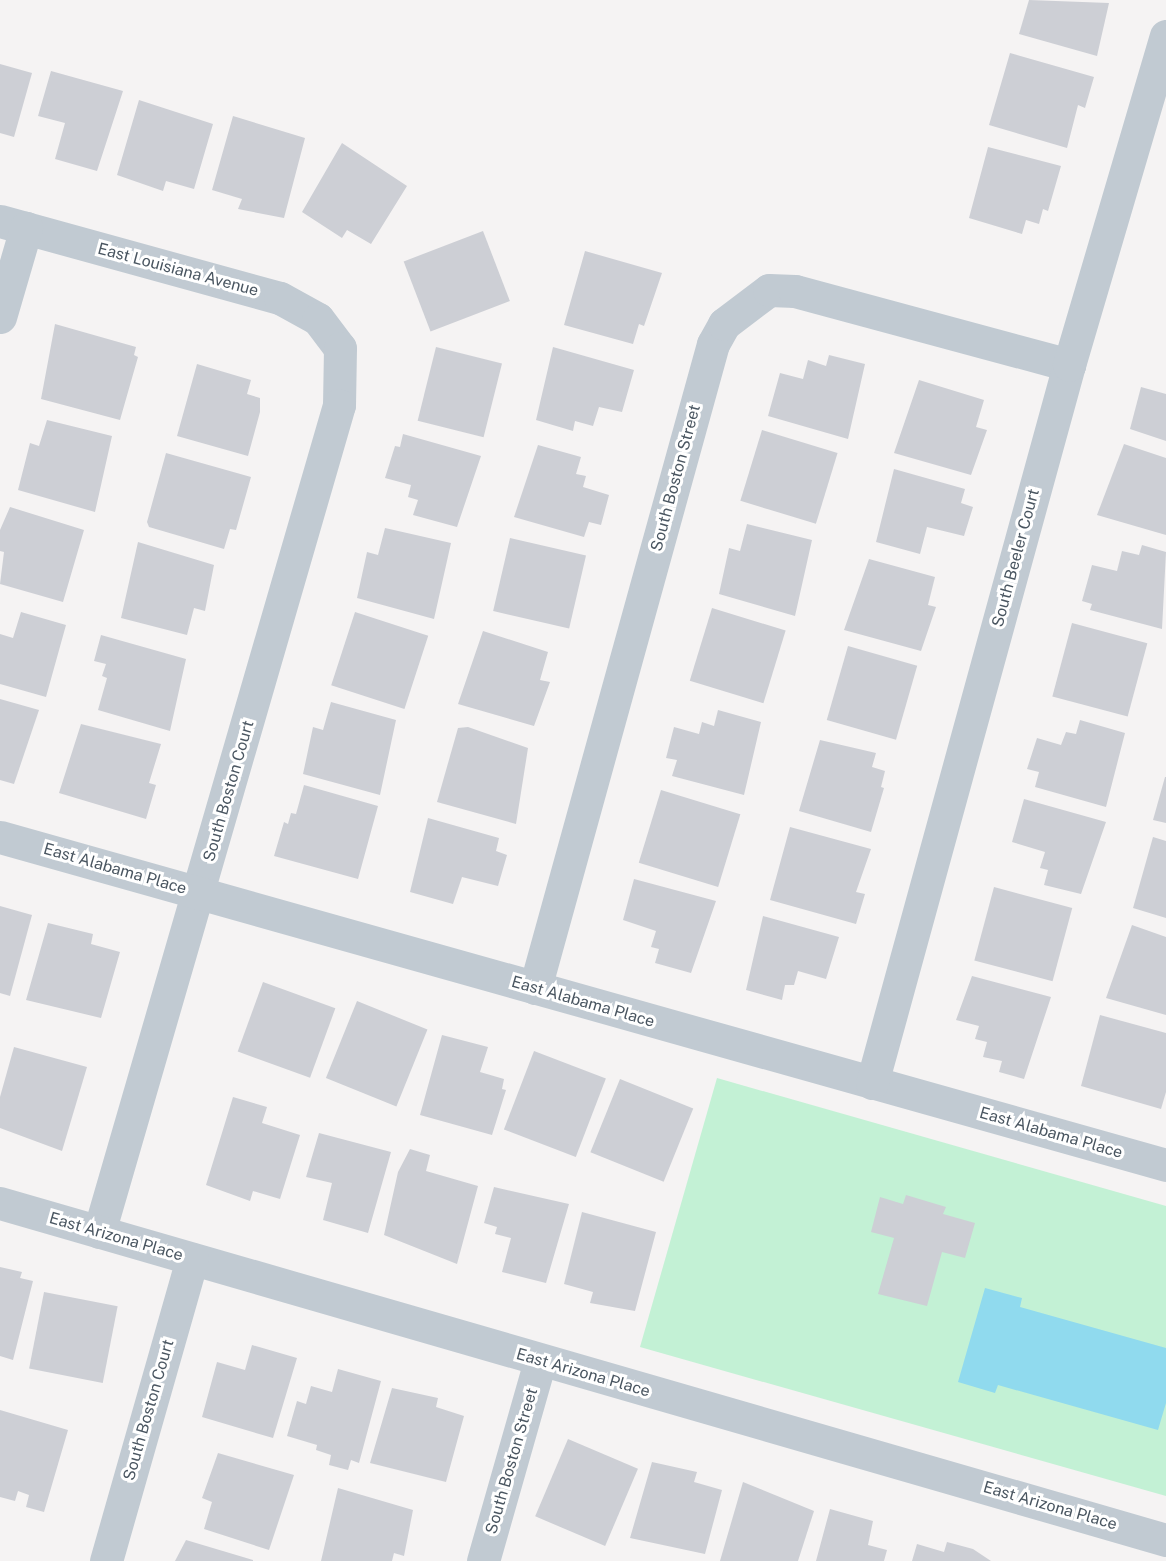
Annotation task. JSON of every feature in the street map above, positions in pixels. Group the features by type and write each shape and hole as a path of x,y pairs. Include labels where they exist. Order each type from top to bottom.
{"street":[{"name":"South Beeler Court","path":"872,1083 1069,366 1166,36"},
{"path":"0,317 13,225"},
{"name":"East Louisiana Avenue","path":"13,225 280,298 318,319 339,348"},
{"name":"South Boston Street","path":"535,988 713,344 724,324 769,290 795,291 1069,366"},
{"name":"South Boston Court","path":"99,1232 200,894 339,405 339,348"},
{"name":"East Alabama Place","path":"0,837 1166,1166"},
{"name":"East Arizona Place","path":"0,1203 540,1361 1166,1540"},
{"name":"South Boston Court","path":"106,1561 192,1259"},
{"name":"South Boston Street","path":"483,1561 540,1361"}],"green space":[{"path":"717,1078 1166,1206 1166,1496 640,1347"}],"water":[{"path":"985,1288 1022,1298 1020,1307 1166,1348 1166,1403 1158,1430 998,1385 995,1393 958,1382"}],"building":[{"path":"1029,0 1109,3 1097,56 1019,34"},
{"path":"1010,53 1094,77 1085,108 1078,105 1067,148 989,125"},
{"path":"0,64 32,73 14,137 0,133"},
{"path":"51,71 123,91 97,171 55,159 65,123 38,116"},
{"path":"139,100 213,124 194,189 166,181 163,191 117,175"},
{"path":"233,116 305,138 284,218 238,209 242,199 212,190"},
{"path":"342,143 407,186 371,244 347,230 342,238 302,212"},
{"path":"988,147 1061,166 1048,211 1043,209 1039,224 1026,220 1022,234 969,218"},
{"path":"483,231 510,301 431,331 404,261"},
{"path":"585,251 662,273 644,326 639,324 633,344 564,325"},
{"path":"55,324 136,347 134,355 138,357 120,420 41,399"},
{"path":"436,347 502,363 484,437 418,421"},
{"path":"553,347 634,370 622,412 599,407 593,426 575,421 573,431 536,420"},
{"path":"829,355 865,364 848,439 768,416 780,373 803,379 808,360 826,366"},
{"path":"197,364 251,380 247,394 260,398 260,412 248,456 177,436"},
{"path":"919,380 984,400 976,427 987,430 971,475 894,453"},
{"path":"1141,387 1166,394 1166,441 1130,429"},
{"path":"47,420 112,436 95,512 18,490 30,443 39,446"},
{"path":"762,430 838,453 816,524 740,501"},
{"path":"403,434 481,456 457,527 413,515 418,500 408,497 411,485 385,478 395,446 400,447"},
{"path":"1124,444 1166,458 1166,535 1097,515"},
{"path":"538,445 581,457 576,474 586,476 583,487 609,495 601,525 589,522 584,537 514,517"},
{"path":"166,453 251,477 236,530 230,529 224,549 149,527 147,522"},
{"path":"894,469 965,489 961,503 973,507 964,536 927,527 920,554 876,542"},
{"path":"10,507 84,530 63,602 0,584 4,552 0,551 0,530"},
{"path":"747,524 812,540 795,616 719,594 729,548 740,551"},
{"path":"385,528 451,543 434,619 357,598 367,552 378,555"},
{"path":"510,538 586,556 569,629 493,611"},
{"path":"138,542 214,565 205,611 194,608 187,635 121,618"},
{"path":"1142,545 1166,552 1162,629 1090,610 1092,604 1082,601 1092,565 1117,571 1122,551 1139,555"},
{"path":"869,559 935,577 928,605 936,607 921,651 844,630"},
{"path":"712,608 786,631 763,703 690,681"},
{"path":"21,612 66,625 46,697 0,684 0,634 13,638"},
{"path":"355,612 428,636 404,709 331,685"},
{"path":"1072,623 1147,643 1128,717 1052,696"},
{"path":"483,631 548,652 540,680 550,682 534,726 458,704"},
{"path":"101,635 186,659 170,731 98,710 107,678 102,676 106,664 94,661"},
{"path":"848,646 917,666 896,740 827,720"},
{"path":"0,699 39,710 14,784 0,780"},
{"path":"331,702 396,720 380,795 303,774 313,727 323,730"},
{"path":"718,710 761,722 744,795 672,776 677,760 666,758 674,727 699,734 702,722 714,726"},
{"path":"1080,720 1125,733 1106,807 1035,787 1039,772 1027,769 1037,738 1061,745 1066,732 1076,734"},
{"path":"81,724 161,744 149,783 156,785 146,819 59,793"},
{"path":"468,727 528,748 516,824 437,802 458,728"},
{"path":"820,740 876,753 872,767 885,771 881,787 884,788 871,832 799,811"},
{"path":"1166,777 1166,823 1153,820"},
{"path":"304,785 378,806 358,879 274,856 284,822 288,824 291,813 296,814"},
{"path":"661,790 740,814 718,887 639,863"},
{"path":"1024,799 1106,822 1081,894 1044,885 1048,870 1040,868 1045,852 1012,842"},
{"path":"428,818 499,838 496,851 507,855 498,886 462,877 453,904 410,892"},
{"path":"790,827 871,849 856,892 865,894 856,924 770,900"},
{"path":"1153,837 1166,841 1166,918 1133,908"},
{"path":"634,879 716,901 691,973 655,963 659,949 651,947 656,931 623,920"},
{"path":"994,887 1072,908 1053,981 974,960"},
{"path":"0,906 32,915 10,996 0,993"},
{"path":"763,916 839,937 826,979 798,971 794,985 785,985 782,1000 746,990"},
{"path":"48,923 93,934 91,944 120,952 101,1018 26,1000"},
{"path":"1132,925 1166,937 1166,1015 1106,998"},
{"path":"972,976 1051,997 1024,1079 999,1072 1002,1061 983,1057 987,1042 975,1039 979,1026 956,1020"},
{"path":"263,982 335,1008 310,1078 238,1052"},
{"path":"357,1001 427,1029 396,1106 326,1078"},
{"path":"1100,1015 1166,1033 1166,1092 1161,1109 1081,1086"},
{"path":"442,1035 488,1047 480,1072 504,1079 502,1089 506,1090 492,1135 420,1115"},
{"path":"14,1047 87,1067 62,1151 0,1128 0,1097"},
{"path":"534,1051 606,1079 576,1157 504,1129"},
{"path":"620,1079 693,1109 664,1182 590,1152"},
{"path":"233,1097 267,1107 262,1123 300,1135 280,1199 253,1191 250,1201 206,1185"},
{"path":"319,1133 391,1152 368,1233 323,1220 332,1183 306,1177"},
{"path":"410,1149 430,1155 426,1171 478,1186 457,1264 384,1235 398,1172"},
{"path":"494,1187 569,1204 546,1283 502,1272 511,1238 495,1234 497,1227 484,1223"},
{"path":"906,1195 946,1207 943,1214 975,1223 965,1258 942,1252 927,1306 878,1294 894,1238 871,1232 880,1197 903,1204"},
{"path":"582,1212 656,1232 635,1311 590,1303 593,1292 564,1284"},
{"path":"0,1267 22,1272 20,1278 33,1281 13,1360 0,1356"},
{"path":"44,1292 118,1306 103,1383 29,1369"},
{"path":"252,1345 297,1358 273,1438 202,1417 217,1362 245,1370"},
{"path":"338,1369 381,1381 359,1463 351,1460 348,1470 329,1465 331,1455 316,1450 317,1445 287,1436 297,1401 306,1404 311,1386 332,1392"},
{"path":"392,1388 438,1398 436,1407 464,1416 446,1482 370,1463"},
{"path":"0,1410 68,1430 44,1512 26,1507 29,1495 18,1491 15,1501 0,1497"},
{"path":"568,1439 638,1469 605,1546 535,1516"},
{"path":"218,1453 294,1475 269,1550 204,1529 212,1502 202,1498"},
{"path":"652,1462 697,1472 694,1482 722,1490 705,1554 630,1538"},
{"path":"743,1482 814,1511 798,1561 720,1561"},
{"path":"338,1488 413,1510 404,1556 394,1553 392,1561 321,1561"},
{"path":"830,1509 873,1521 868,1545 887,1550 884,1561 816,1561"},
{"path":"186,1540 253,1560 253,1561 175,1561"},
{"path":"947,1542 973,1549 991,1561 912,1561 917,1544 944,1552"}]}
